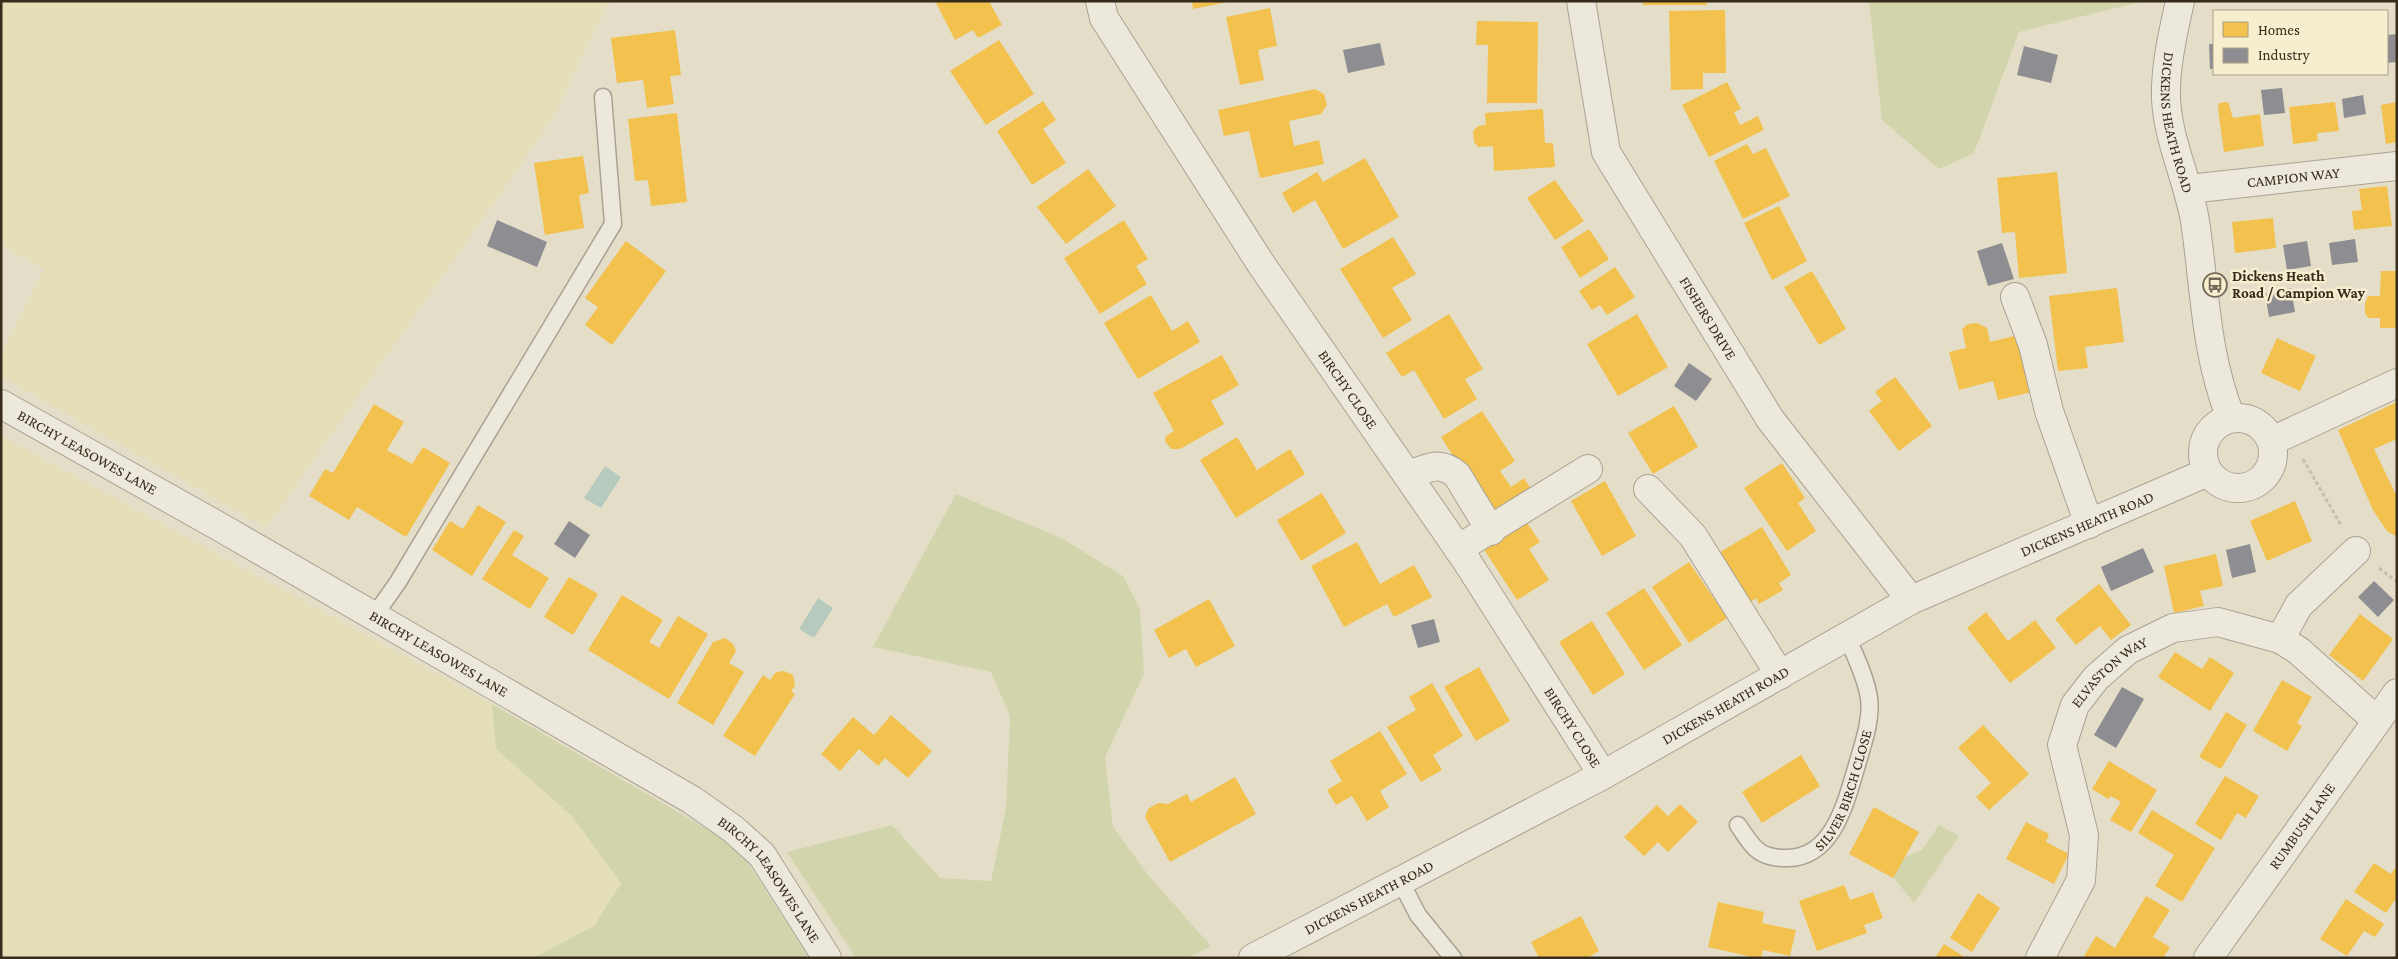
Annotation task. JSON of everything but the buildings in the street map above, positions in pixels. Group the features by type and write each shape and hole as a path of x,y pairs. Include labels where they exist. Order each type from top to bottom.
{"street":[{"name":"BIRCHY CLOSE","path":"1100,1 1104,18 1261,264 1458,549 1603,775"},
{"name":"FISHERS DRIVE","path":"1581,1 1606,152 1770,419 1911,600"},
{"name":"DICKENS HEATH ROAD","path":"2180,1 2169,50 2166,99 2175,147 2189,189 2195,222 2208,337 2220,390 2231,418"},
{"name":"CAMPION WAY","path":"2189,189 2397,166"},
{"path":"2014,297 2033,345 2049,410 2089,524"},
{"path":"2280,437 2242,417 2231,418 2220,422 2205,438 2203,461 2208,472 2225,486 2237,488 2253,484 2267,474 2280,437 2397,383"},
{"name":"BIRCHY LEASOWES LANE","path":"1,404 374,616 692,800 733,829 762,855 828,958"},
{"path":"1408,476 1433,466 1439,465 1450,468 1457,475 1490,531"},
{"path":"1458,549 1588,469"},
{"name":"DICKENS HEATH ROAD","path":"1253,958 1603,775 1911,600 2208,472"},
{"path":"1648,489 1693,536 1780,675"},
{"path":"2280,639 2299,605 2356,551"},
{"name":"ELVASTON WAY","path":"2040,958 2081,880 2084,835 2062,745 2075,705 2096,678 2128,650 2173,628 2218,622 2280,639 2299,650 2376,720"},
{"name":"RUMBUSH LANE","path":"2208,958 2397,693"}],"lane":[{"path":"374,616 398,582 613,224 603,97"},
{"name":"SILVER BIRCH CLOSE","path":"1738,825 1756,851 1777,858 1797,858 1814,851 1829,837 1848,796 1866,734 1869,698 1847,637"},
{"path":"1401,882 1418,916 1453,958"}],"path":[{"path":"2280,437 2356,551 2397,582"}],"shaded area":[{"path":"1,1 610,1 549,124 266,528 1,376 1,355 44,269 1,245"},
{"path":"1,436 492,704 496,749 572,816 621,883 594,926 533,958 1,958"},
{"path":"605,466 621,477 601,508 584,498"},
{"path":"818,598 833,608 814,638 799,629"}],"green space":[{"path":"1869,1 2144,1 2019,32 1974,153 1939,169 1882,120"},
{"path":"956,494 1063,539 1123,576 1140,609 1144,674 1105,757 1113,827 1149,876 1211,946 1188,958 856,958 787,852 892,825 940,878 991,881 1006,808 1010,716 991,672 873,647"},
{"path":"492,704 738,847 809,958 533,958 594,926 621,883 572,816 496,749"},
{"path":"1939,825 1959,836 1914,903 1889,872 1900,859 1922,850"}],"place":[{"name":"Dickens Heath Road / Campion Way","path":"2215,285"}]}
